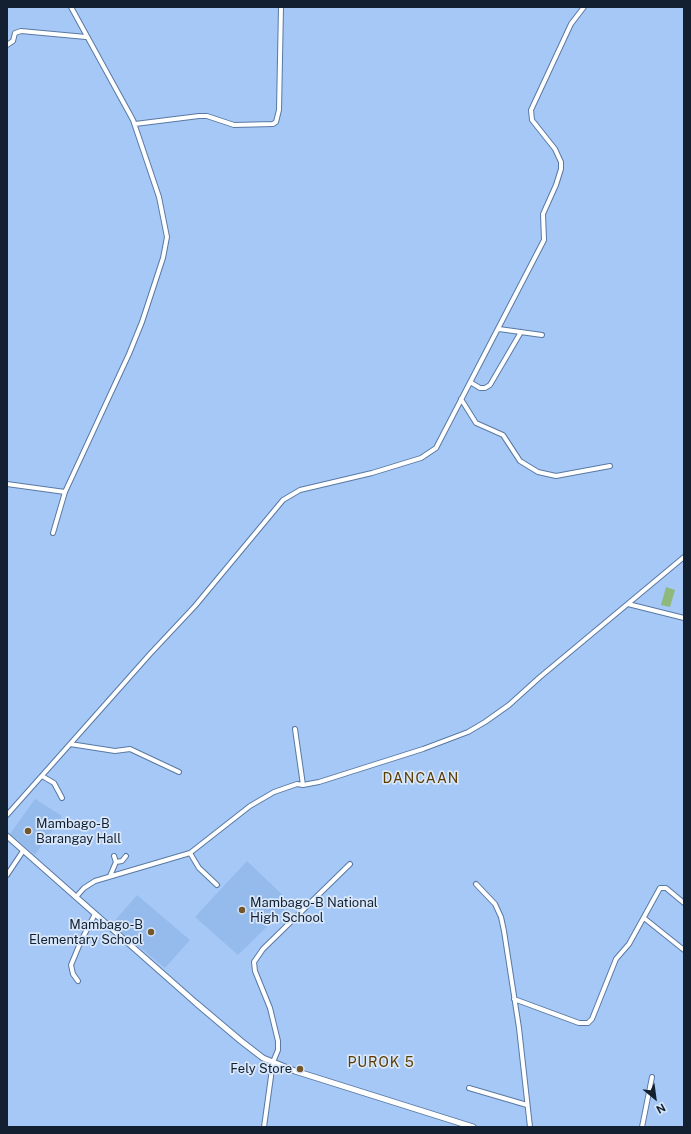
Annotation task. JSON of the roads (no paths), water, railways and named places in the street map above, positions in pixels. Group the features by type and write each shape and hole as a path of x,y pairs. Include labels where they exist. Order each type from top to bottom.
{"street":[{"path":"53,533 65,492 129,354 142,322 166,245 166,232 162,208 135,124 107,71 86,37 71,7"},
{"path":"135,124 199,116 207,116 234,125 273,124 276,122 278,110 281,7"},
{"path":"7,815 195,606 283,500 300,490 372,474 421,458 429,454 441,440 544,240 543,214 556,185 561,169 559,155 532,120 531,110 571,24 584,7"},
{"path":"7,46 13,41 15,33 21,31 86,37"},
{"path":"499,329 542,335"},
{"path":"470,382 485,388 490,385 521,332"},
{"path":"461,399 476,423 503,435 520,461 538,472 556,476 610,466"},
{"path":"7,484 65,492"},
{"path":"76,897 90,884 110,876 190,853 259,800 287,787 297,784 303,785 342,775 468,732 509,705 540,676 684,557"},
{"path":"628,604 684,618"},
{"path":"295,730 303,785"},
{"path":"70,744 114,750 130,749 177,771 178,765"},
{"path":"42,776 54,783 62,798"},
{"path":"7,836 240,1041 273,1062 473,1127"},
{"path":"7,874 23,851"},
{"path":"190,853 199,868 217,885"},
{"path":"110,876 116,862 114,856"},
{"path":"116,862 122,861 126,856"},
{"path":"264,1127 273,1062 278,1046 277,1033 270,1008 254,966 256,958 350,864"},
{"path":"476,884 495,904 501,917 514,999 530,1127"},
{"path":"514,999 578,1023 588,1023 592,1019 616,959 629,944 662,887 684,903"},
{"path":"78,981 73,974 71,965 95,914"},
{"path":"644,918 684,950"},
{"path":"642,1127 652,1077"},
{"path":"469,1088 528,1105"}],"place":[{"name":"Mambago-B Barangay Hall","path":"28,831"},
{"name":"Mambago-B National High School","path":"242,910"},
{"name":"Mambago-B Elementary School","path":"151,932"},
{"name":"Fely Store","path":"300,1069"}],"district":[{"name":"DANCAAN","path":"421,779"},
{"name":"PUROK 5","path":"381,1063"}]}
